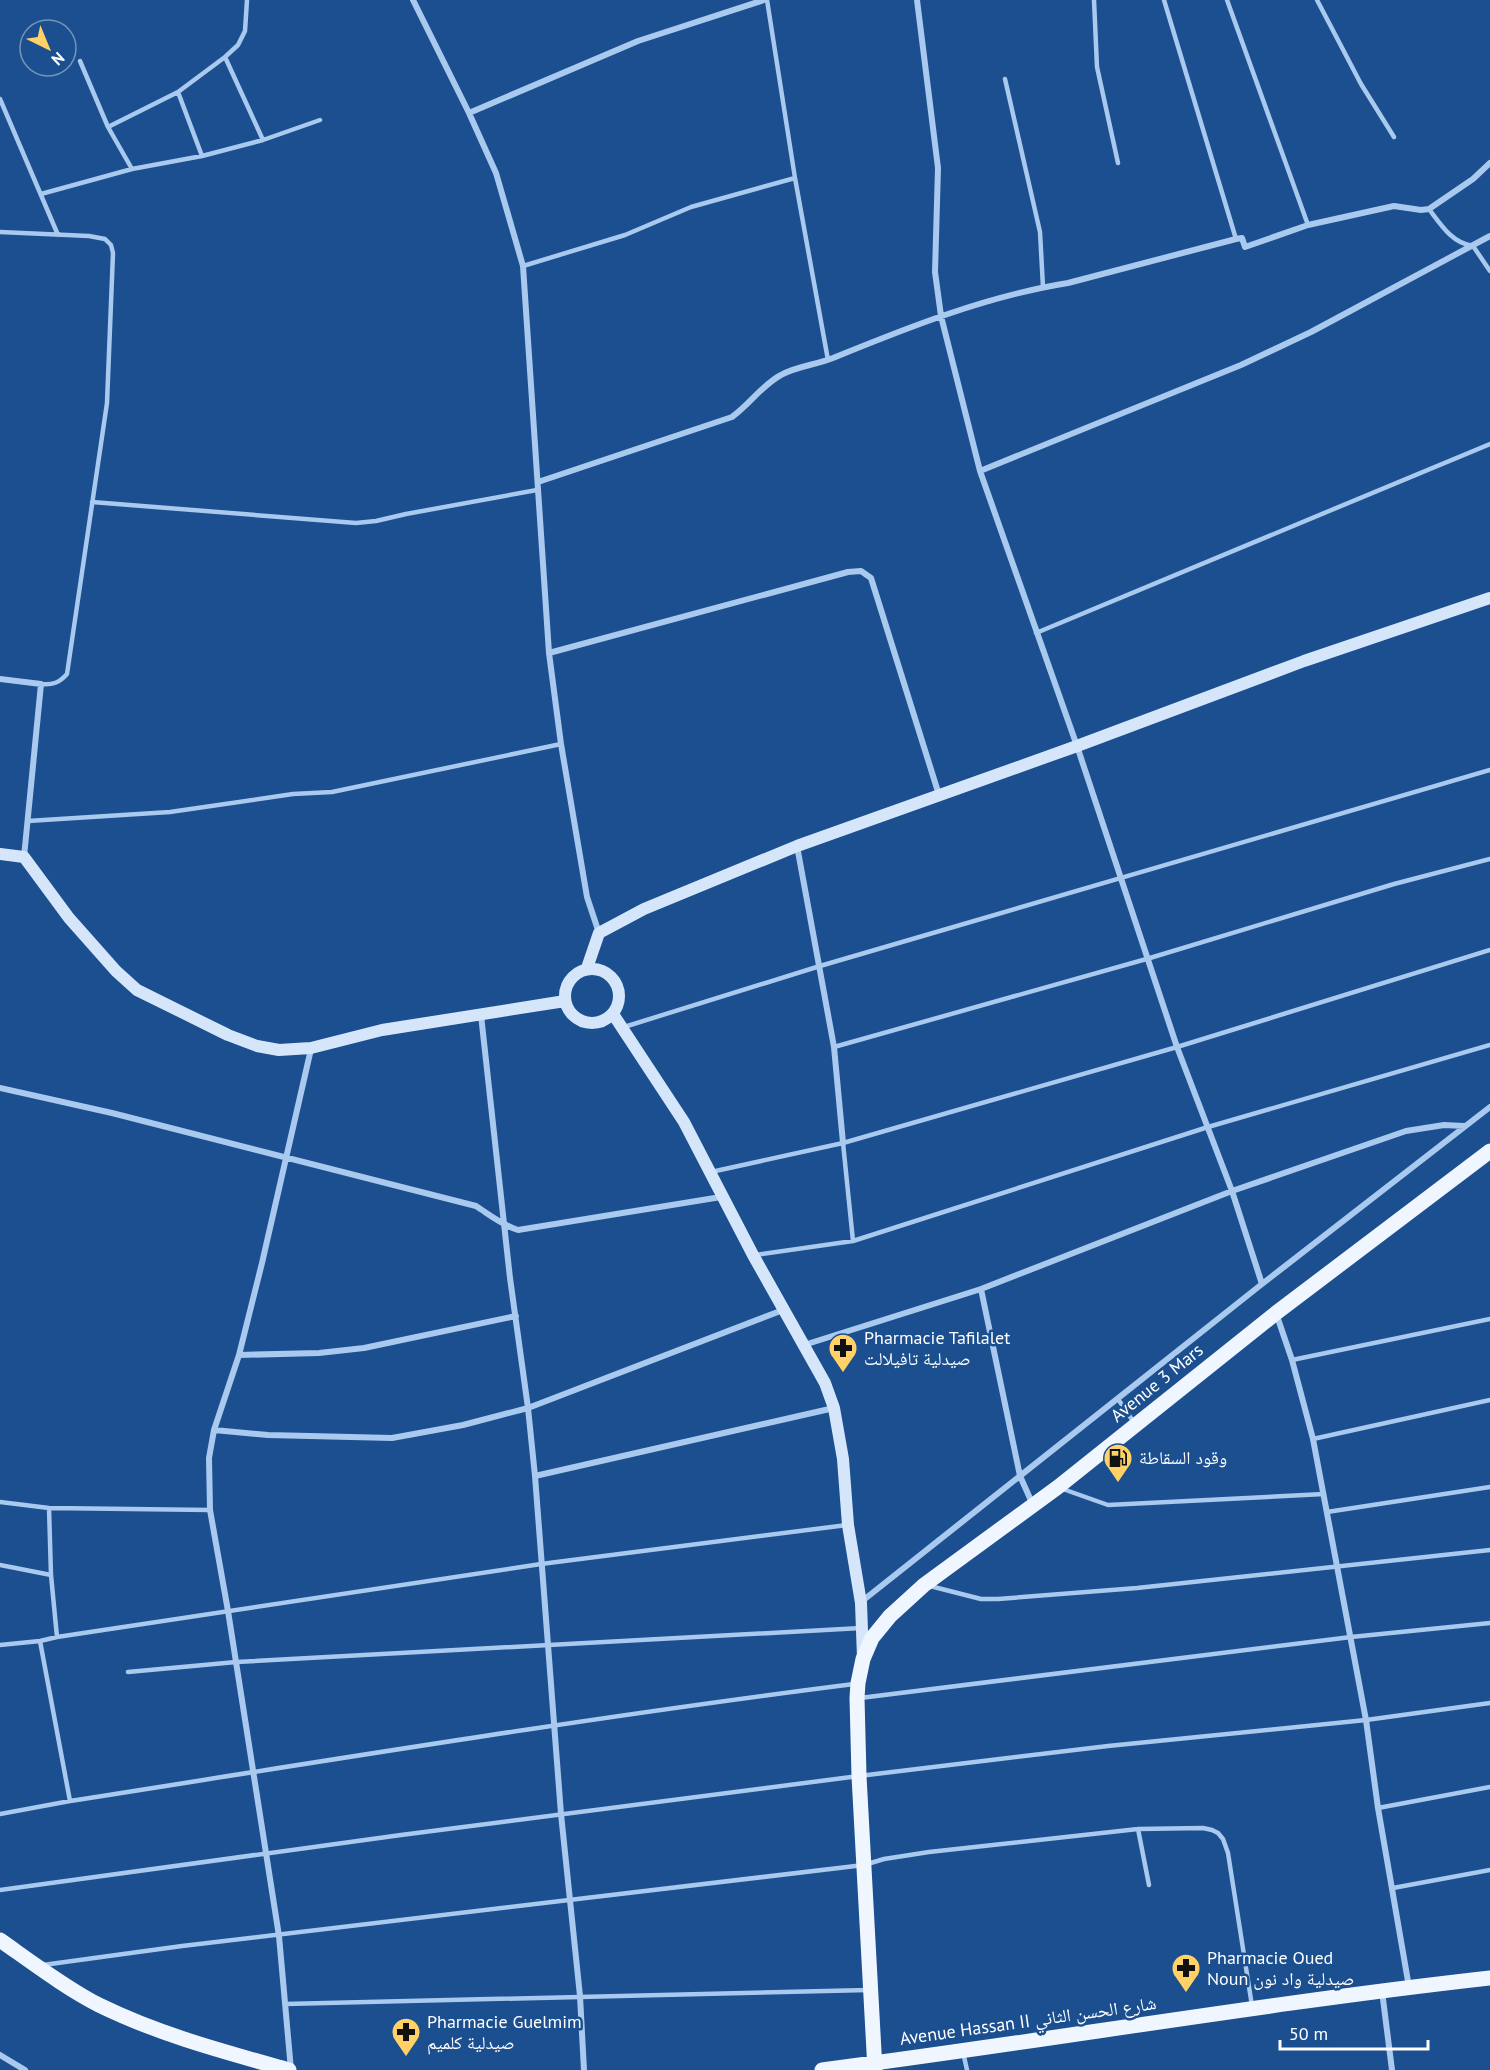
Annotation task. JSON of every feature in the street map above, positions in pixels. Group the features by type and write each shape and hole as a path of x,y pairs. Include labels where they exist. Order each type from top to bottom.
{"main road":[{"name":"Avenue 3 Mars","path":"874,2067 859,1776 857,1691 863,1659 872,1638 890,1616 924,1585 1058,1487 1276,1312 1490,1151"},
{"path":"0,1940 98,2005 201,2046 290,2070"},
{"name":"Avenue Hassan II شارع الحسن الثاني","path":"822,2070 874,2067 963,2051 1252,2008 1490,1978"}],"street":[{"path":"413,0 469,113 495,173 523,266 549,653 561,744 587,897 599,933 587,968"},
{"path":"469,113 638,41 766,0"},
{"path":"917,0 938,158 934,272 941,316 980,471 1077,746 1120,878 1150,958 1177,1047 1232,1191 1262,1284"},
{"path":"538,486 732,417 778,377 790,370 828,360 941,316 1043,287 1068,283 1236,239 1242,238 1245,247 1308,225 1394,206 1429,209 1473,179 1490,163"},
{"path":"980,471 1241,365 1311,332 1490,236"},
{"path":"549,653 861,570 871,579 939,795"},
{"path":"599,933 644,909 797,846 1077,746 1304,661 1490,598"},
{"path":"0,679 41,684 24,857 69,918 116,971 138,990 228,1035 257,1046 279,1050 311,1048 382,1030 565,1001"},
{"path":"797,846 834,1047 843,1143"},
{"path":"0,854 24,857"},
{"path":"587,968 604,970 617,982 620,999 613,1014 595,1023 576,1018 569,1011 565,1001 567,984 579,972 587,968"},
{"path":"613,1014 684,1122 721,1197 825,1383 834,1408 843,1459 848,1525 861,1603 863,1659"},
{"path":"481,1015 535,1476 561,1814 580,1996 584,2070"},
{"path":"290,2070 279,1936 210,1510 209,1458 214,1430 239,1355 262,1263 311,1048"},
{"path":"0,1088 111,1113 476,1206 504,1226 518,1230 721,1197"},
{"path":"861,1603 1262,1284 1490,1107"},
{"path":"803,1345 981,1289 1232,1191 1406,1131 1444,1125 1465,1126"},
{"path":"981,1289 1020,1476 1033,1505"},
{"path":"214,1430 268,1435 392,1438 463,1425 528,1408 783,1310"},
{"path":"1276,1312 1292,1360 1313,1438 1366,1720 1378,1808 1409,1987"},
{"path":"239,1355 319,1353 364,1348 516,1316"},
{"path":"535,1476 834,1408"},
{"path":"1382,1991 1392,2070"},
{"path":"0,2055 22,2069"}],"lane":[{"path":"108,127 178,92 225,57 238,45 245,32 247,0"},
{"path":"766,0 828,360"},
{"path":"1094,0 1097,67 1119,163"},
{"path":"1164,0 1236,239"},
{"path":"1227,0 1308,225"},
{"path":"1317,0 1361,84 1394,137"},
{"path":"225,57 263,140"},
{"path":"80,62 108,127 132,169"},
{"path":"1005,79 1040,232 1043,287"},
{"path":"178,92 202,156"},
{"path":"0,99 58,235"},
{"path":"41,194 132,169 202,156 263,140 320,120"},
{"path":"523,266 625,235 691,207 795,178"},
{"path":"1429,209 1455,239 1473,246 1490,271"},
{"path":"0,232 89,236 105,239 111,245 113,253 107,403 67,674 61,681 41,684"},
{"path":"1036,633 1490,444"},
{"path":"92,502 356,523 376,522 538,486"},
{"path":"28,821 170,812 293,794 332,792 561,744"},
{"path":"621,1028 820,966 1490,770"},
{"path":"834,1047 1150,958 1394,884 1490,859"},
{"path":"709,1172 843,1143 1177,1047 1490,950"},
{"path":"753,1256 853,1241 1208,1127 1490,1045"},
{"path":"843,1143 853,1241"},
{"path":"1292,1360 1490,1319"},
{"path":"1118,1399 1135,1425"},
{"path":"1313,1438 1490,1400"},
{"path":"1058,1487 1108,1505 1324,1494"},
{"path":"1327,1512 1490,1487"},
{"path":"0,1502 49,1508 210,1510"},
{"path":"49,1508 51,1575 57,1637"},
{"path":"0,1645 40,1641 541,1564 848,1525"},
{"path":"924,1585 975,1598 998,1599 1137,1588 1490,1550"},
{"path":"0,1565 51,1575"},
{"path":"0,1814 70,1801 691,1704 857,1691 1490,1623"},
{"path":"128,1672 236,1662 861,1628"},
{"path":"40,1641 70,1801"},
{"path":"0,1890 859,1776 1108,1746 1366,1720 1490,1703"},
{"path":"1378,1808 1490,1787"},
{"path":"1138,1828 1149,1885"},
{"path":"36,1966 182,1946 864,1865 884,1859 928,1852 1138,1828 1203,1828 1218,1833 1228,1853 1252,2008"},
{"path":"1393,1888 1490,1870"},
{"path":"285,2004 871,1990"},
{"path":"963,2051 967,2070"}],"place":[{"name":"Pharmacie Tafilalet صيدلية تافيلالت","path":"843,1374"},
{"name":"وقود السقاطة","path":"1118,1484"},
{"name":"Pharmacie Oued Noun صيدلية واد نون","path":"1186,1994"},
{"name":"Pharmacie Guelmim صيدلية كلميم","path":"406,2058"}]}
